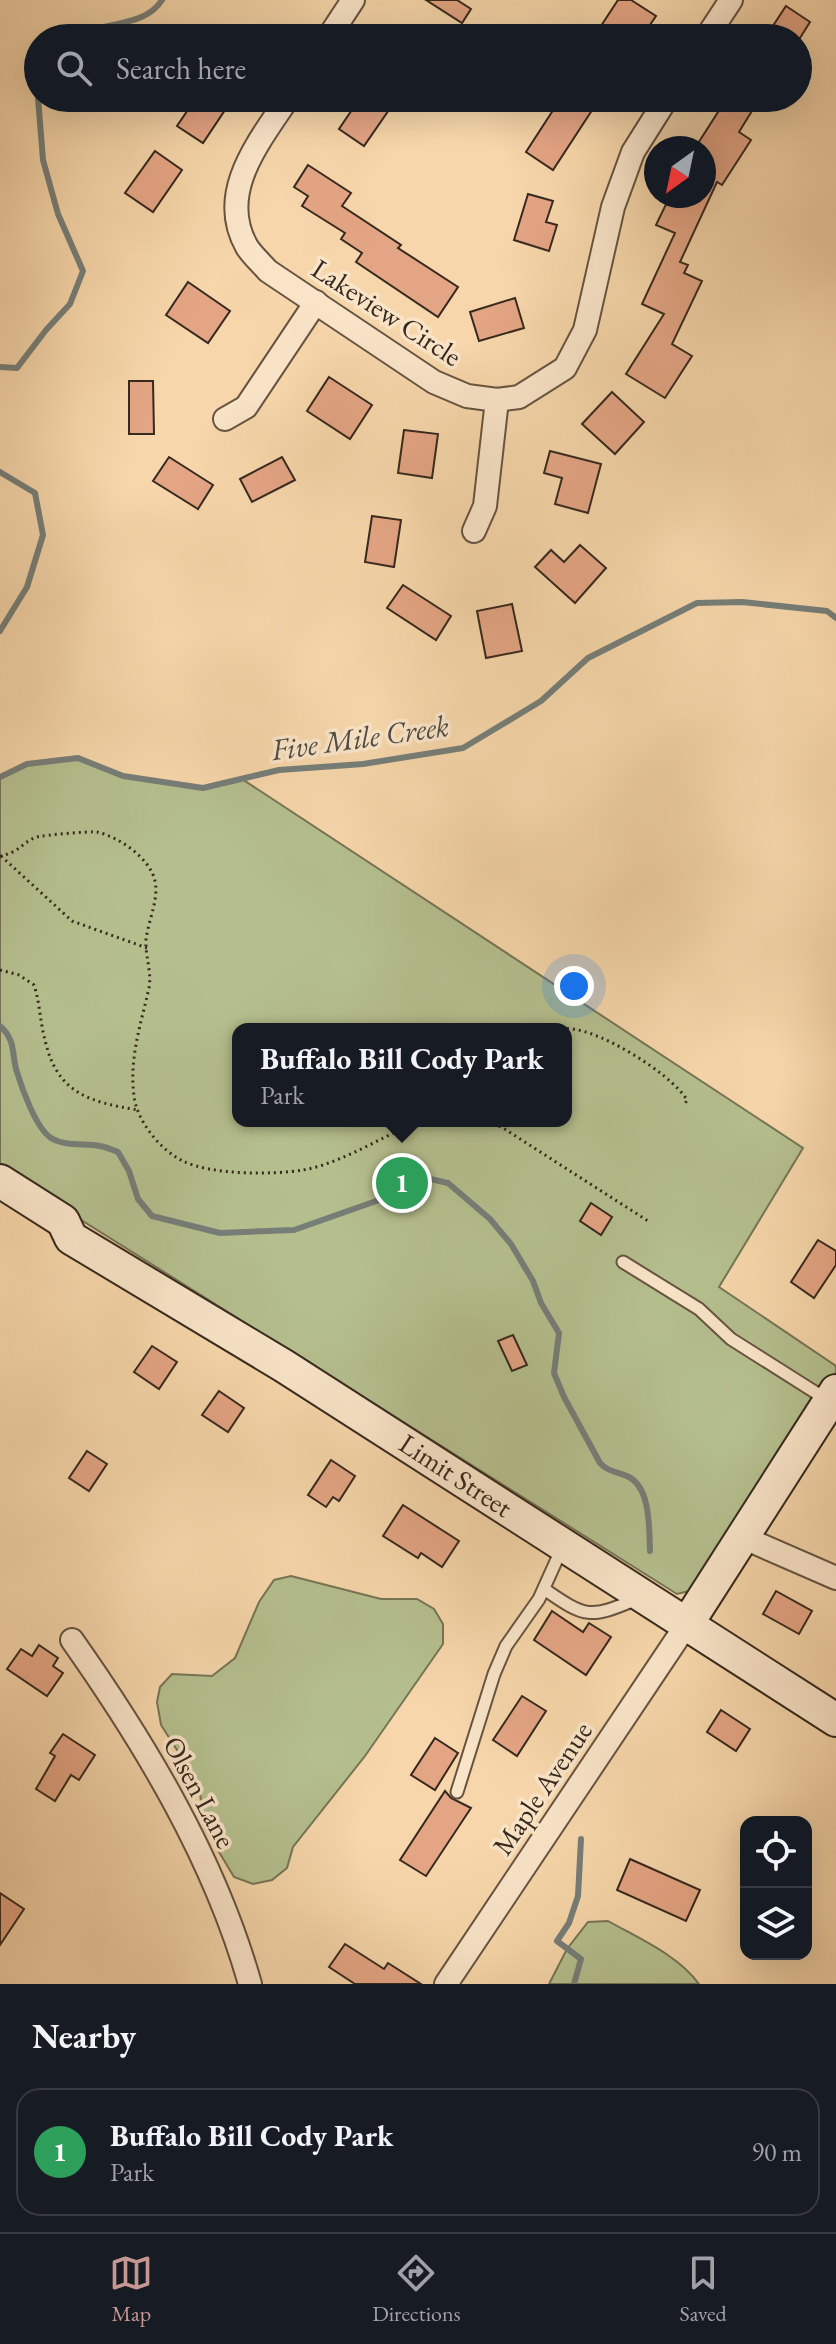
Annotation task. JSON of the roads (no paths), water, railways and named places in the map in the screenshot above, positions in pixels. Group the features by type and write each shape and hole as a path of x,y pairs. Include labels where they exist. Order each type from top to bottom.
{"street":[{"path":"337,24 353,0"},
{"path":"715,24 731,0"},
{"name":"Lakeview Circle","path":"279,112 251,154 238,183 236,214 247,247 268,271 434,382 467,396 497,400 519,397 565,368 585,330 613,207 633,152 658,112"},
{"path":"225,419 246,407 316,302"},
{"path":"474,531 485,506 497,400"},
{"name":"Limit Street","path":"0,1181 63,1221 71,1238"},
{"name":"Limit Street","path":"0,1207 54,1238 71,1238 284,1366 836,1720"},
{"path":"687,1624 833,1396"},
{"path":"742,1537 836,1578"},
{"name":"Maple Avenue","path":"446,1984 687,1624"},
{"name":"Olsen Lane","path":"72,1640 124,1714 175,1805 214,1885 250,1984"}],"lane":[{"path":"623,1262 699,1309 731,1339 833,1396"},
{"path":"457,1792 494,1674 506,1646 544,1589 563,1544"},
{"path":"544,1589 576,1611 591,1614 645,1596"}],"waterway":[{"path":"117,24 144,16 162,0"},
{"path":"0,367 17,368 70,304 83,271 58,214 43,160 39,112"},
{"path":"0,472 35,493 43,535 27,587 0,631"},
{"name":"Five Mile Creek","path":"0,777 27,764 78,758 123,776 203,788 279,770 363,764 463,748 541,701 588,658 697,603 742,602 827,611 836,618"},
{"path":"0,1026 11,1043 26,1098 45,1133 63,1143 100,1146 118,1152 129,1171 138,1199 152,1216 220,1233 294,1230 379,1200 411,1180 426,1178 448,1183 490,1219 511,1244 533,1281 541,1303 559,1333 554,1373 564,1397 600,1463 629,1477 641,1491 649,1521 650,1551"},
{"path":"574,1984 581,1959 557,1941 569,1923 578,1896 581,1839"}],"place":[{"name":"Buffalo Bill Cody Park","path":"402,1183"}]}
